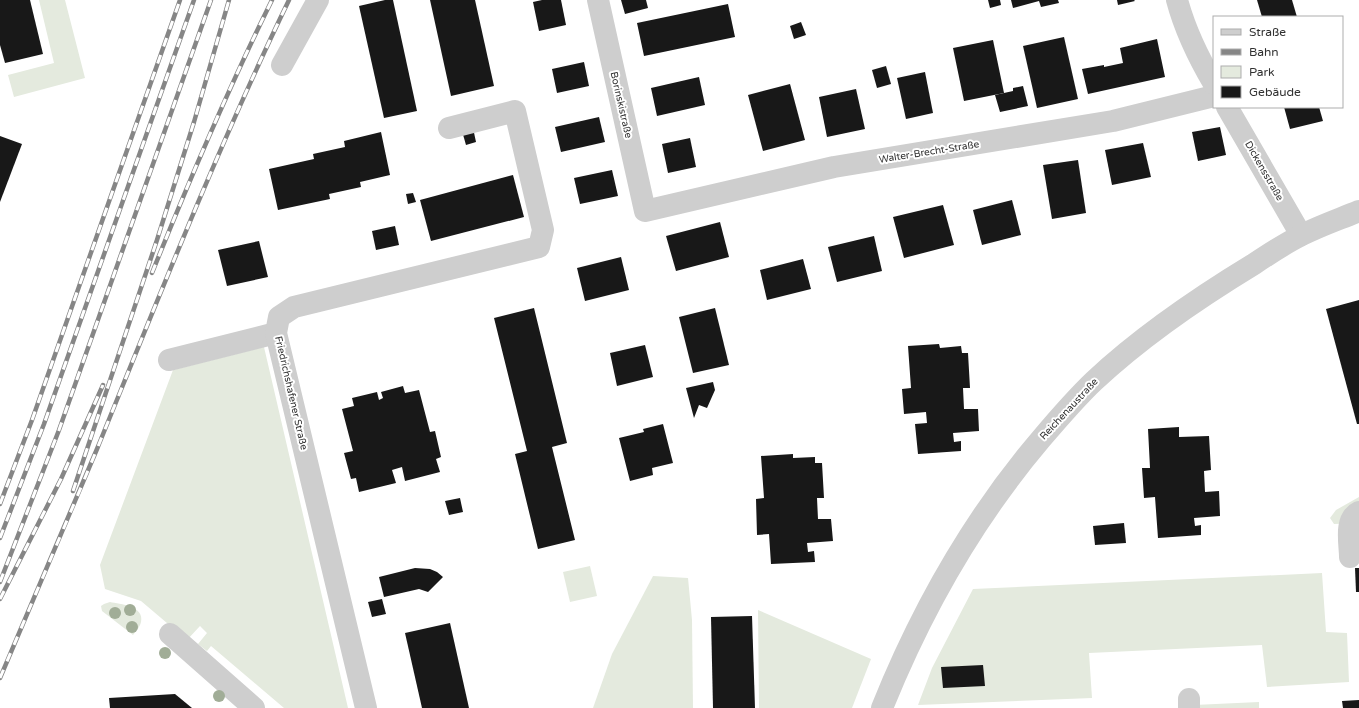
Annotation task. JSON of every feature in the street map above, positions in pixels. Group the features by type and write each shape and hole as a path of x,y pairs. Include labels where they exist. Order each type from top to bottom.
{"street":[{"path":"282,65 318,0"},
{"name":"Borinskistraße","path":"598,0 645,211"},
{"path":"1177,0 1183,23 1199,59 1213,82"},
{"name":"Walter-Brecht-Straße","path":"645,211 834,167 1113,121 1213,96"},
{"name":"Dickensstraße","path":"1228,108 1301,235"},
{"name":"Friedrichshafener Straße","path":"366,708 276,333 278,317 294,307 540,247 543,230 515,111 449,128"},
{"name":"Reichenaustraße","path":"882,708 921,621 961,549 986,510 1021,463 1058,419 1093,382 1156,329 1227,280 1301,235 1359,211"},
{"path":"169,360 276,333"},
{"path":"1350,557 1349,528 1351,520 1355,514 1359,512"},
{"path":"170,634 254,708"}],"green space":[{"path":"39,0 65,0 85,78 14,97 8,75 54,63"},
{"path":"264,347 348,708 284,708 211,646 207,651 198,644 207,633 200,626 187,640 141,601 105,589 100,565 173,370"},
{"path":"1359,497 1359,523 1334,524 1330,518 1336,510"},
{"path":"590,566 597,596 570,602 563,572"},
{"path":"1322,573 1326,632 1347,633 1349,682 1267,687 1262,645 1089,653 1092,698 918,705 932,668 973,589"},
{"path":"653,576 688,578 692,620 693,708 593,708 612,654"},
{"path":"110,602 131,607 139,612 141,622 133,635 102,611 101,606"},
{"path":"758,610 871,659 852,708 759,708"},
{"path":"1259,702 1259,708 1194,708 1194,705"}],"building":[{"path":"0,0 30,0 43,54 5,63 0,45"},
{"path":"385,0 393,0 417,111 384,118 359,6"},
{"path":"430,0 475,0 494,86 451,96"},
{"path":"542,0 561,0 566,25 539,31 533,2"},
{"path":"621,0 646,0 648,8 625,14"},
{"path":"988,0 1000,0 1001,5 990,8"},
{"path":"1011,0 1058,0 1059,3 1041,7 1039,1 1013,8"},
{"path":"1117,0 1134,0 1135,1 1118,5"},
{"path":"1257,0 1292,0 1297,16 1262,16"},
{"path":"728,4 735,37 644,56 637,23"},
{"path":"801,22 806,35 794,39 790,26"},
{"path":"1064,37 1078,99 1037,108 1023,46"},
{"path":"1157,39 1165,77 1088,94 1082,69 1104,65 1104,67 1123,63 1120,48"},
{"path":"993,40 1004,93 964,101 953,48"},
{"path":"584,62 589,86 557,93 552,69"},
{"path":"886,66 891,84 877,88 872,70"},
{"path":"925,72 933,113 906,119 897,78"},
{"path":"699,77 705,105 657,116 651,88"},
{"path":"790,84 805,140 763,151 748,95"},
{"path":"1023,86 1028,106 1000,112 995,95 1013,91 1013,88"},
{"path":"856,89 865,129 827,137 819,97"},
{"path":"1284,108 1319,108 1323,121 1290,129"},
{"path":"599,117 605,142 561,152 555,127"},
{"path":"1220,127 1226,155 1198,161 1192,132"},
{"path":"473,128 476,142 466,145 462,131"},
{"path":"381,132 390,175 360,182 361,187 329,194 330,199 278,210 269,169 314,159 313,154 345,147 344,141"},
{"path":"0,136 22,144 0,202"},
{"path":"690,138 696,167 668,173 662,144"},
{"path":"1143,143 1151,177 1112,185 1105,150"},
{"path":"1078,160 1086,213 1052,219 1043,165"},
{"path":"612,170 618,196 580,204 574,178"},
{"path":"513,175 524,217 431,241 420,200"},
{"path":"413,193 416,202 408,204 406,194"},
{"path":"1012,200 1021,235 982,245 973,210"},
{"path":"943,205 954,245 904,258 893,217"},
{"path":"720,222 729,257 676,271 666,236"},
{"path":"395,226 399,245 376,250 372,231"},
{"path":"874,236 882,271 837,282 828,247"},
{"path":"259,241 268,277 227,286 218,250"},
{"path":"621,257 629,290 585,301 577,268"},
{"path":"803,259 811,289 767,300 760,270"},
{"path":"1359,300 1359,424 1357,424 1326,309"},
{"path":"534,308 567,443 552,447 575,540 538,549 515,454 527,451 494,318"},
{"path":"715,308 729,365 693,373 679,317"},
{"path":"939,344 940,348 961,346 962,353 968,353 970,388 963,388 964,409 978,409 979,431 953,433 954,442 961,441 961,451 918,454 915,424 927,423 926,412 904,414 902,389 911,388 908,346"},
{"path":"645,345 653,377 617,386 610,353"},
{"path":"713,382 715,390 707,408 699,405 694,418 686,388"},
{"path":"403,386 405,393 419,390 430,432 435,431 441,457 436,459 440,472 405,481 402,467 392,470 396,483 359,492 356,478 351,479 344,453 353,451 342,409 354,406 352,398 377,392 379,400 383,398 381,392"},
{"path":"663,424 673,463 652,468 653,475 630,481 619,438 644,432 643,429"},
{"path":"1179,427 1179,437 1209,436 1211,470 1204,471 1205,492 1219,491 1220,516 1194,518 1195,526 1201,525 1201,535 1158,538 1155,497 1144,498 1142,468 1150,468 1148,429"},
{"path":"793,454 793,458 815,457 815,463 822,463 824,498 817,498 818,519 831,519 833,541 807,543 808,552 814,551 815,562 771,564 769,534 757,535 756,499 764,498 761,456"},
{"path":"460,498 463,512 449,515 445,501"},
{"path":"1124,523 1126,543 1095,545 1093,526"},
{"path":"415,568 430,569 443,577 428,592 419,589 384,597 379,577"},
{"path":"1355,568 1359,568 1359,592 1356,592"},
{"path":"382,599 386,614 372,617 368,602"},
{"path":"752,616 755,708 713,708 711,617"},
{"path":"450,623 469,708 422,708 405,633"},
{"path":"983,665 985,686 943,688 941,667"},
{"path":"175,694 192,708 110,708 109,698"},
{"path":"1359,700 1359,708 1343,708 1342,701"}],"railway":[{"path":"0,504 32,420 180,0"},
{"path":"0,538 44,424 194,0"},
{"path":"0,582 59,430 211,0"},
{"path":"73,491 157,240 194,122 229,0"},
{"path":"152,273 209,135 272,0"},
{"path":"0,678 97,449 213,167 289,0"},
{"path":"0,599 61,479 103,385"}]}
